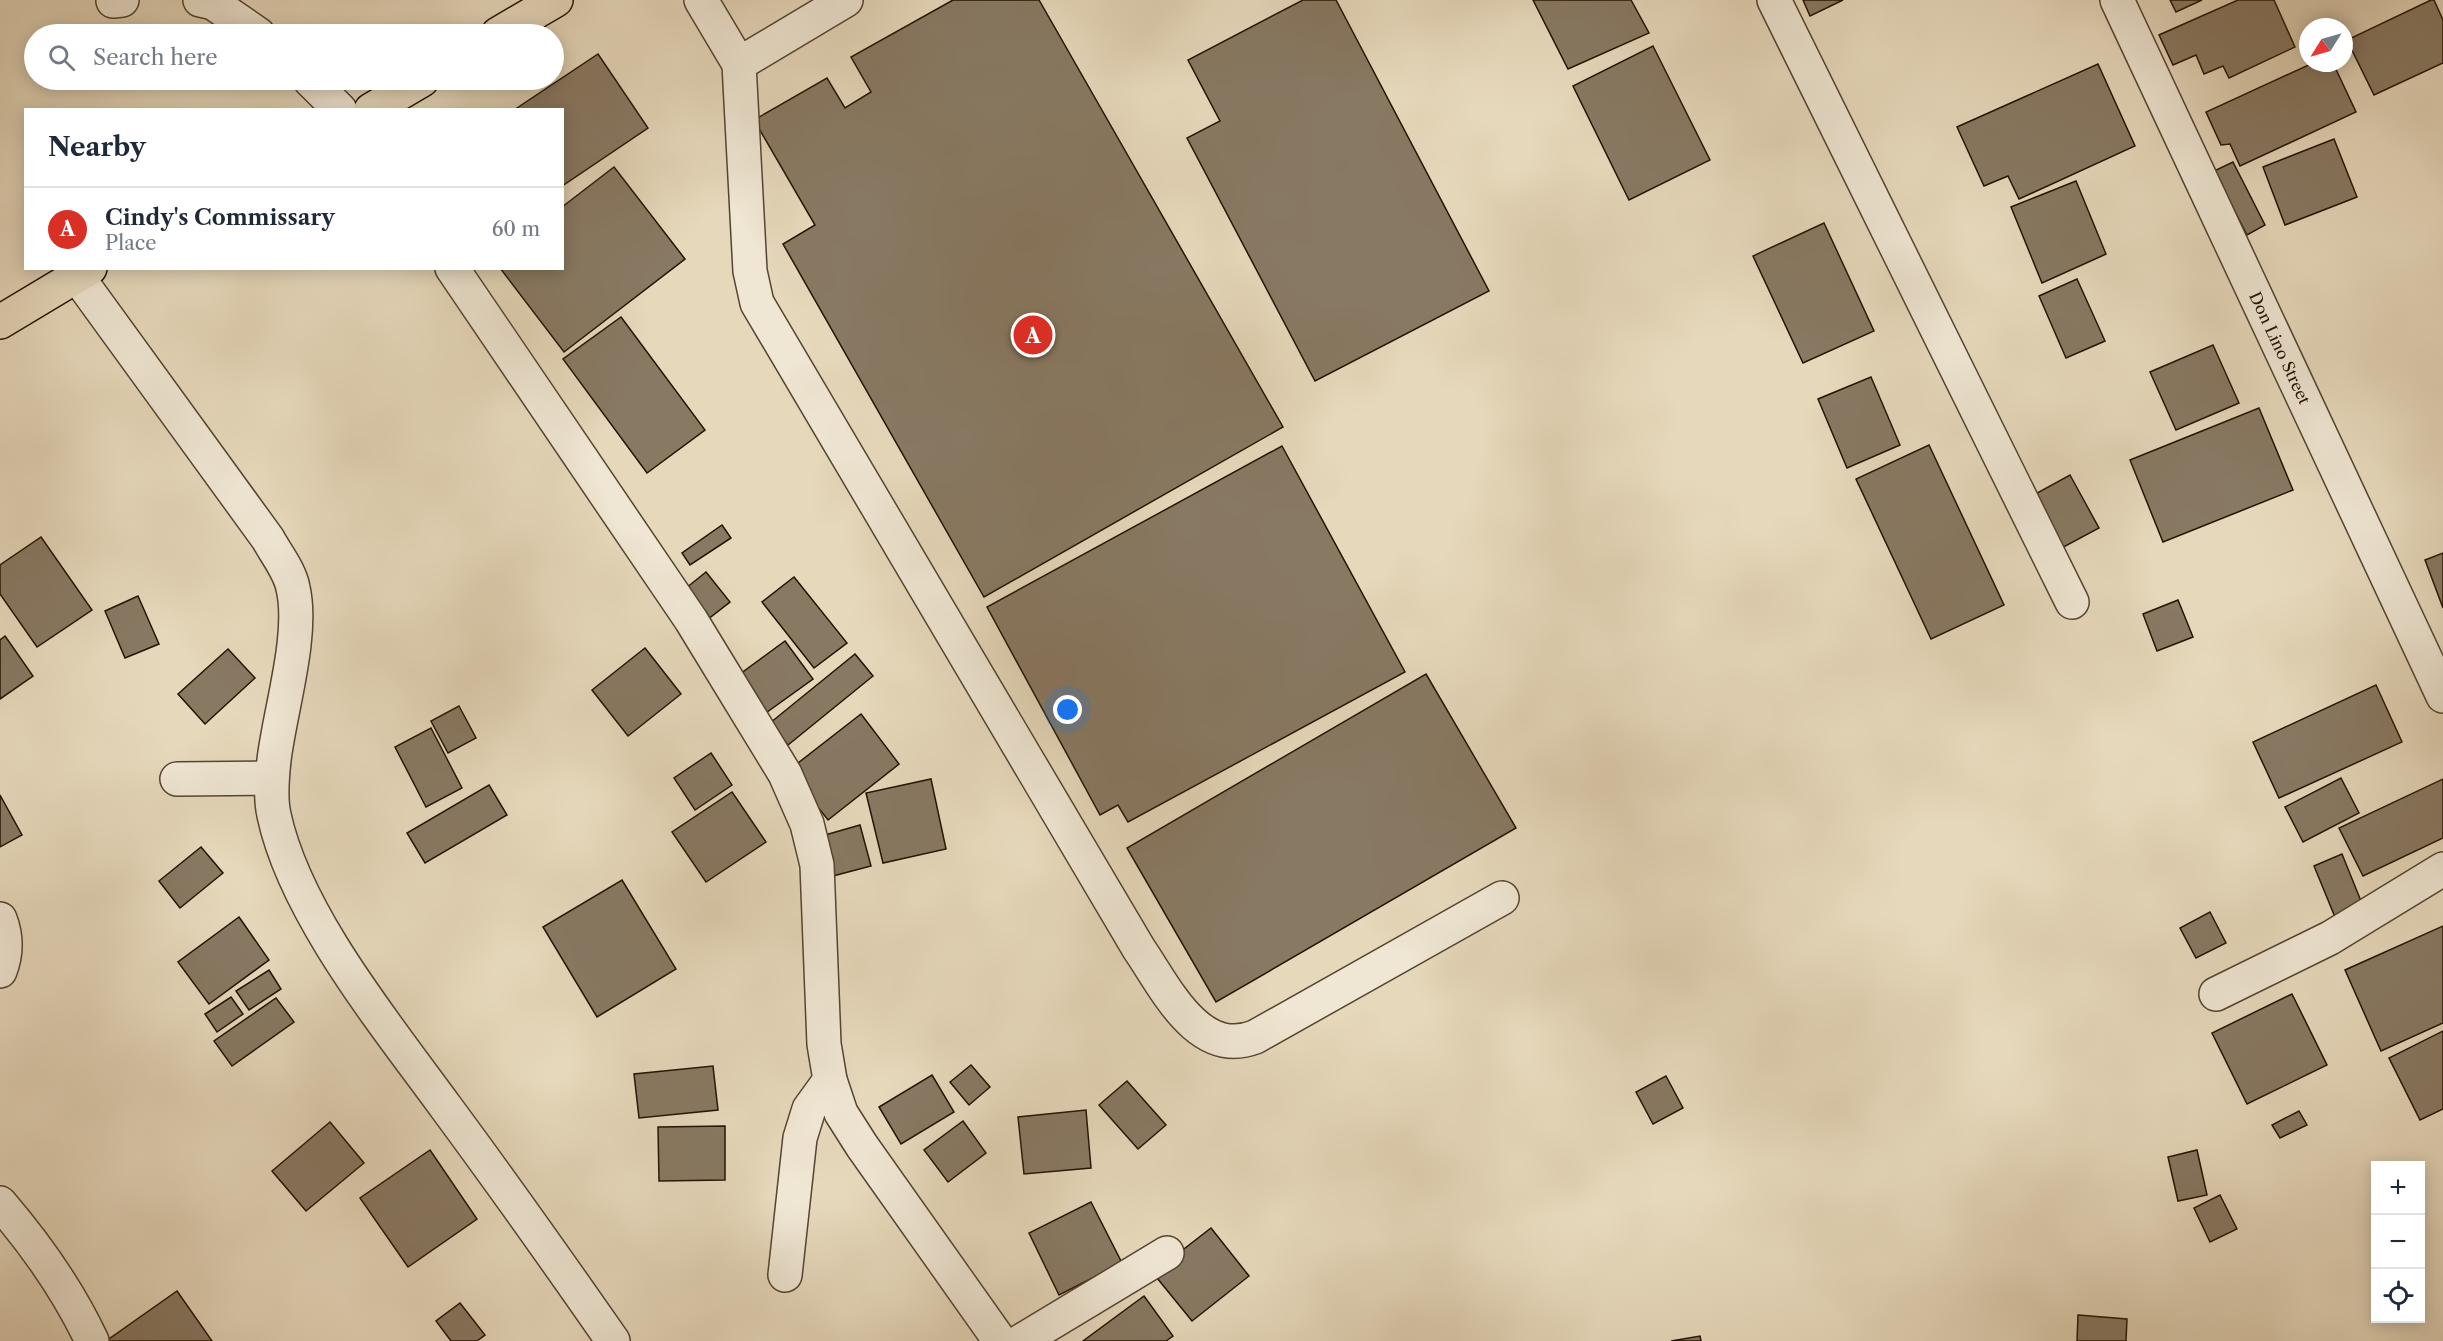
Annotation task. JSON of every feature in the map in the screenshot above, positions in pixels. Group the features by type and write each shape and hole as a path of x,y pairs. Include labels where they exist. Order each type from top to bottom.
{"highway":[{"path":"515,24 556,0"},
{"path":"374,108 405,90"},
{"path":"0,322 83,272"}],"street":[{"path":"200,0 213,3 243,24"},
{"path":"701,0 739,64 750,271 757,303 1133,939 1188,1018 1207,1036 1222,1041 1240,1042 1255,1037 1502,898"},
{"path":"739,64 846,0"},
{"path":"1774,0 2072,602"},
{"name":"Don Lino Street","path":"2117,0 2443,696"},
{"path":"320,90 338,108"},
{"path":"453,270 691,620 785,774 807,824 817,865 824,1044 830,1080 841,1113 1000,1341"},
{"path":"83,272 268,539 293,586 296,610 295,634 272,778 273,813 286,857 309,905 339,956 614,1341"},
{"path":"177,780 272,778"},
{"path":"2216,994 2330,938 2443,869"},
{"path":"0,919 5,935 6,950 0,971"},
{"path":"785,1275 800,1138 809,1109 830,1080"},
{"path":"0,1203 29,1237 54,1272 73,1302 92,1341"},
{"path":"1021,1341 1167,1253"}],"building":[{"path":"953,0 1039,0 1283,427 984,597 783,244 815,225 754,120 827,78 845,108 871,92 851,57"},
{"path":"1303,0 1336,0 1489,291 1315,381 1187,138 1220,121 1188,60"},
{"path":"1533,0 1631,0 1649,33 1568,69"},
{"path":"1803,0 1843,0 1810,16"},
{"path":"2170,0 2202,0 2176,12"},
{"path":"2238,0 2274,0 2295,47 2229,78 2223,66 2204,74 2196,55 2173,65 2159,35"},
{"path":"2434,0 2443,20 2443,63 2374,95 2353,52 2353,37"},
{"path":"1653,46 1710,160 1629,200 1573,86"},
{"path":"598,54 648,128 564,185 564,108 517,108 544,90 564,90 564,77"},
{"path":"2098,64 2135,146 2019,199 2008,176 1984,186 1957,127"},
{"path":"2299,69 2299,72 2337,72 2356,112 2240,166 2230,144 2221,145 2206,112"},
{"path":"2334,139 2357,197 2285,225 2263,167"},
{"path":"2233,162 2265,225 2247,235 2214,171"},
{"path":"614,167 685,259 564,352 502,270 564,270 564,205"},
{"path":"2076,181 2106,254 2042,283 2011,207"},
{"path":"1824,223 1874,331 1803,363 1753,256"},
{"path":"2077,279 2105,341 2066,358 2039,296"},
{"path":"621,317 705,430 647,473 563,359"},
{"path":"2213,345 2239,403 2176,430 2150,372"},
{"path":"1871,377 1900,445 1847,468 1818,399"},
{"path":"2259,408 2293,490 2163,542 2130,460"},
{"path":"1929,445 2004,605 1931,639 1856,479"},
{"path":"1282,446 1405,672 1128,822 1118,805 1100,815 987,607"},
{"path":"2070,475 2099,528 2058,550 2030,497"},
{"path":"722,525 731,538 690,565 682,553"},
{"path":"41,537 92,610 37,647 0,594 0,565"},
{"path":"2443,553 2443,608 2425,560"},
{"path":"706,572 730,602 694,630 670,601"},
{"path":"794,577 847,643 814,668 762,602"},
{"path":"138,596 159,644 125,658 105,611"},
{"path":"2178,600 2193,637 2157,651 2143,614"},
{"path":"5,636 33,676 0,699 0,640"},
{"path":"785,641 813,679 763,715 736,677"},
{"path":"645,648 681,694 628,736 592,690"},
{"path":"228,649 255,678 205,724 178,694"},
{"path":"855,654 873,676 788,745 770,723"},
{"path":"1426,674 1516,828 1216,1002 1127,848"},
{"path":"2376,685 2402,742 2279,798 2253,742"},
{"path":"459,706 476,738 448,753 431,721"},
{"path":"861,714 899,764 828,820 789,770"},
{"path":"431,728 462,788 426,807 395,747"},
{"path":"711,753 732,785 695,810 674,778"},
{"path":"2341,778 2359,813 2303,842 2285,807"},
{"path":"931,779 946,849 883,863 866,793"},
{"path":"2443,779 2443,838 2363,876 2339,828"},
{"path":"489,785 507,815 425,863 407,833"},
{"path":"732,792 766,842 706,882 672,832"},
{"path":"0,795 22,835 0,847"},
{"path":"860,825 871,866 829,877 818,837"},
{"path":"201,847 223,873 180,908 159,881"},
{"path":"2342,854 2363,906 2335,917 2314,866"},
{"path":"622,880 676,969 597,1017 543,927"},
{"path":"2210,912 2226,943 2196,958 2180,928"},
{"path":"239,917 269,960 209,1004 178,962"},
{"path":"2443,926 2443,1023 2381,1051 2345,970"},
{"path":"269,970 281,989 249,1010 236,991"},
{"path":"2292,994 2327,1065 2247,1104 2212,1033"},
{"path":"231,997 243,1014 217,1032 205,1014"},
{"path":"276,998 294,1022 232,1066 214,1041"},
{"path":"2443,1031 2443,1109 2420,1120 2389,1058"},
{"path":"971,1065 990,1087 969,1105 950,1082"},
{"path":"713,1066 718,1110 639,1118 634,1074"},
{"path":"932,1075 954,1112 901,1144 879,1107"},
{"path":"1666,1076 1683,1108 1653,1124 1636,1092"},
{"path":"1127,1081 1166,1125 1138,1149 1099,1105"},
{"path":"1086,1110 1091,1168 1024,1174 1018,1117"},
{"path":"2299,1111 2307,1125 2280,1138 2272,1125"},
{"path":"963,1121 986,1153 948,1182 924,1150"},
{"path":"330,1122 364,1163 306,1211 272,1171"},
{"path":"725,1126 725,1180 659,1181 658,1127"},
{"path":"430,1150 477,1219 408,1267 360,1198"},
{"path":"2197,1150 2207,1195 2178,1201 2168,1157"},
{"path":"2220,1195 2237,1229 2210,1242 2194,1208"},
{"path":"1091,1202 1122,1263 1059,1295 1029,1233"},
{"path":"1211,1228 1249,1276 1192,1321 1153,1273"},
{"path":"177,1291 212,1341 106,1341"},
{"path":"1144,1296 1173,1336 1166,1341 1083,1341"},
{"path":"460,1303 485,1335 477,1341 451,1341 436,1321"},
{"path":"2078,1315 2127,1319 2126,1341 2077,1341"},
{"path":"1700,1336 1701,1341 1671,1341"}],"place":[{"name":"Cindy's Commissary","path":"1033,335"}]}
